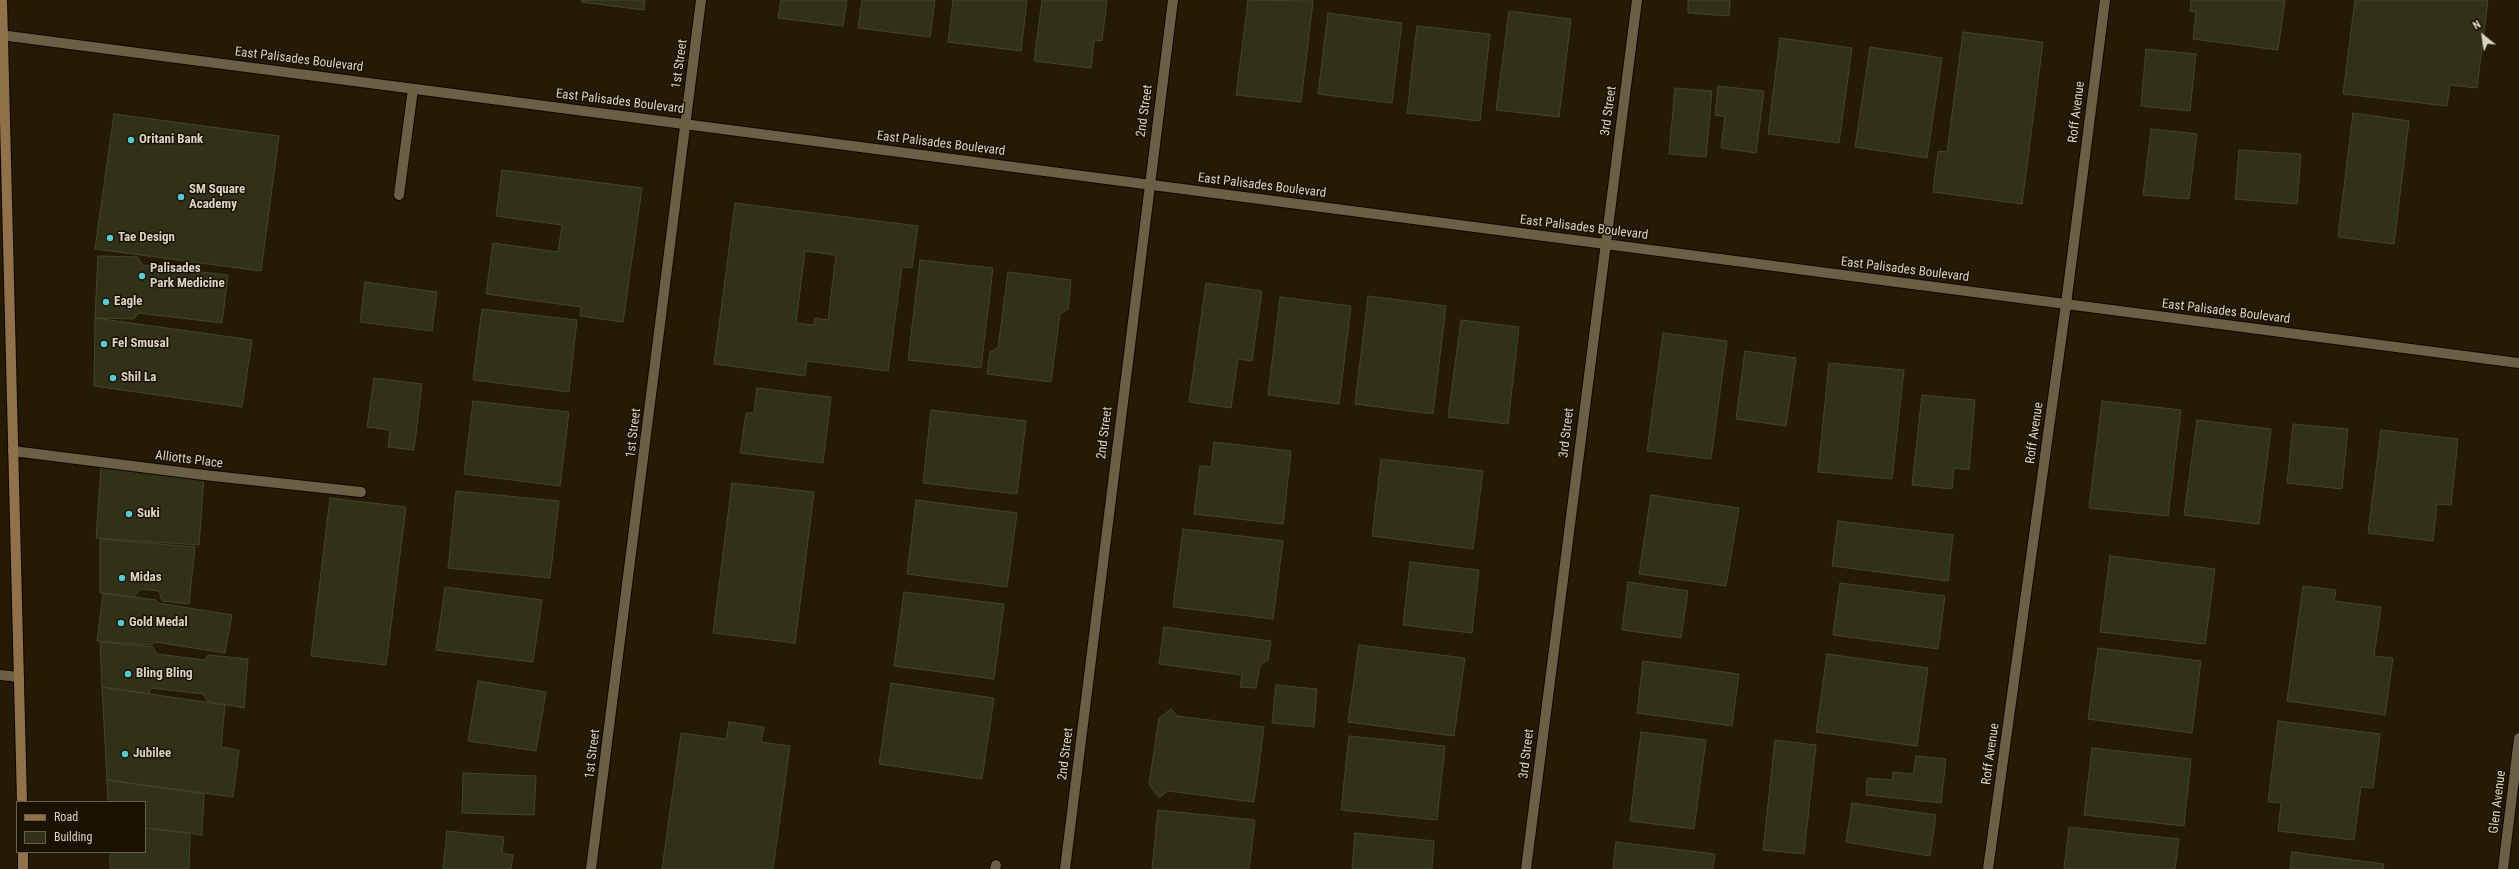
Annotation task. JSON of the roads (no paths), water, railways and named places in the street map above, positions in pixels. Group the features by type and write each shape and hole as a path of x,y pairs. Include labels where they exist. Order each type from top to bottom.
{"main road":[{"path":"2,0 1,35 22,801"},
{"path":"23,853 23,869"}],"street":[{"name":"1st Street","path":"591,869 702,0"},
{"name":"2nd Street","path":"1065,869 1148,184 1173,0"},
{"name":"3rd Street","path":"1526,869 1604,244 1637,0"},
{"name":"Roff Avenue","path":"1988,869 2066,304 2105,0"},
{"name":"East Palisades Boulevard","path":"1,35 2519,363"},
{"path":"399,195 413,88"},
{"name":"Alliotts Place","path":"13,451 204,475 361,492"},
{"path":"0,675 19,677"},
{"name":"Glen Avenue","path":"2503,869 2519,738"}],"place":[{"name":"Oritani Bank","path":"131,140"},
{"name":"SM Square Academy","path":"181,197"},
{"name":"Tae Design","path":"110,238"},
{"name":"Palisades Park Medicine","path":"142,276"},
{"name":"Eagle","path":"106,302"},
{"name":"Fel Smusal","path":"104,344"},
{"name":"Shil La","path":"113,378"},
{"name":"Suki","path":"129,514"},
{"name":"Midas","path":"122,578"},
{"name":"Gold Medal","path":"121,623"},
{"name":"Bling Bling","path":"128,674"},
{"name":"Jubilee","path":"125,754"}]}
